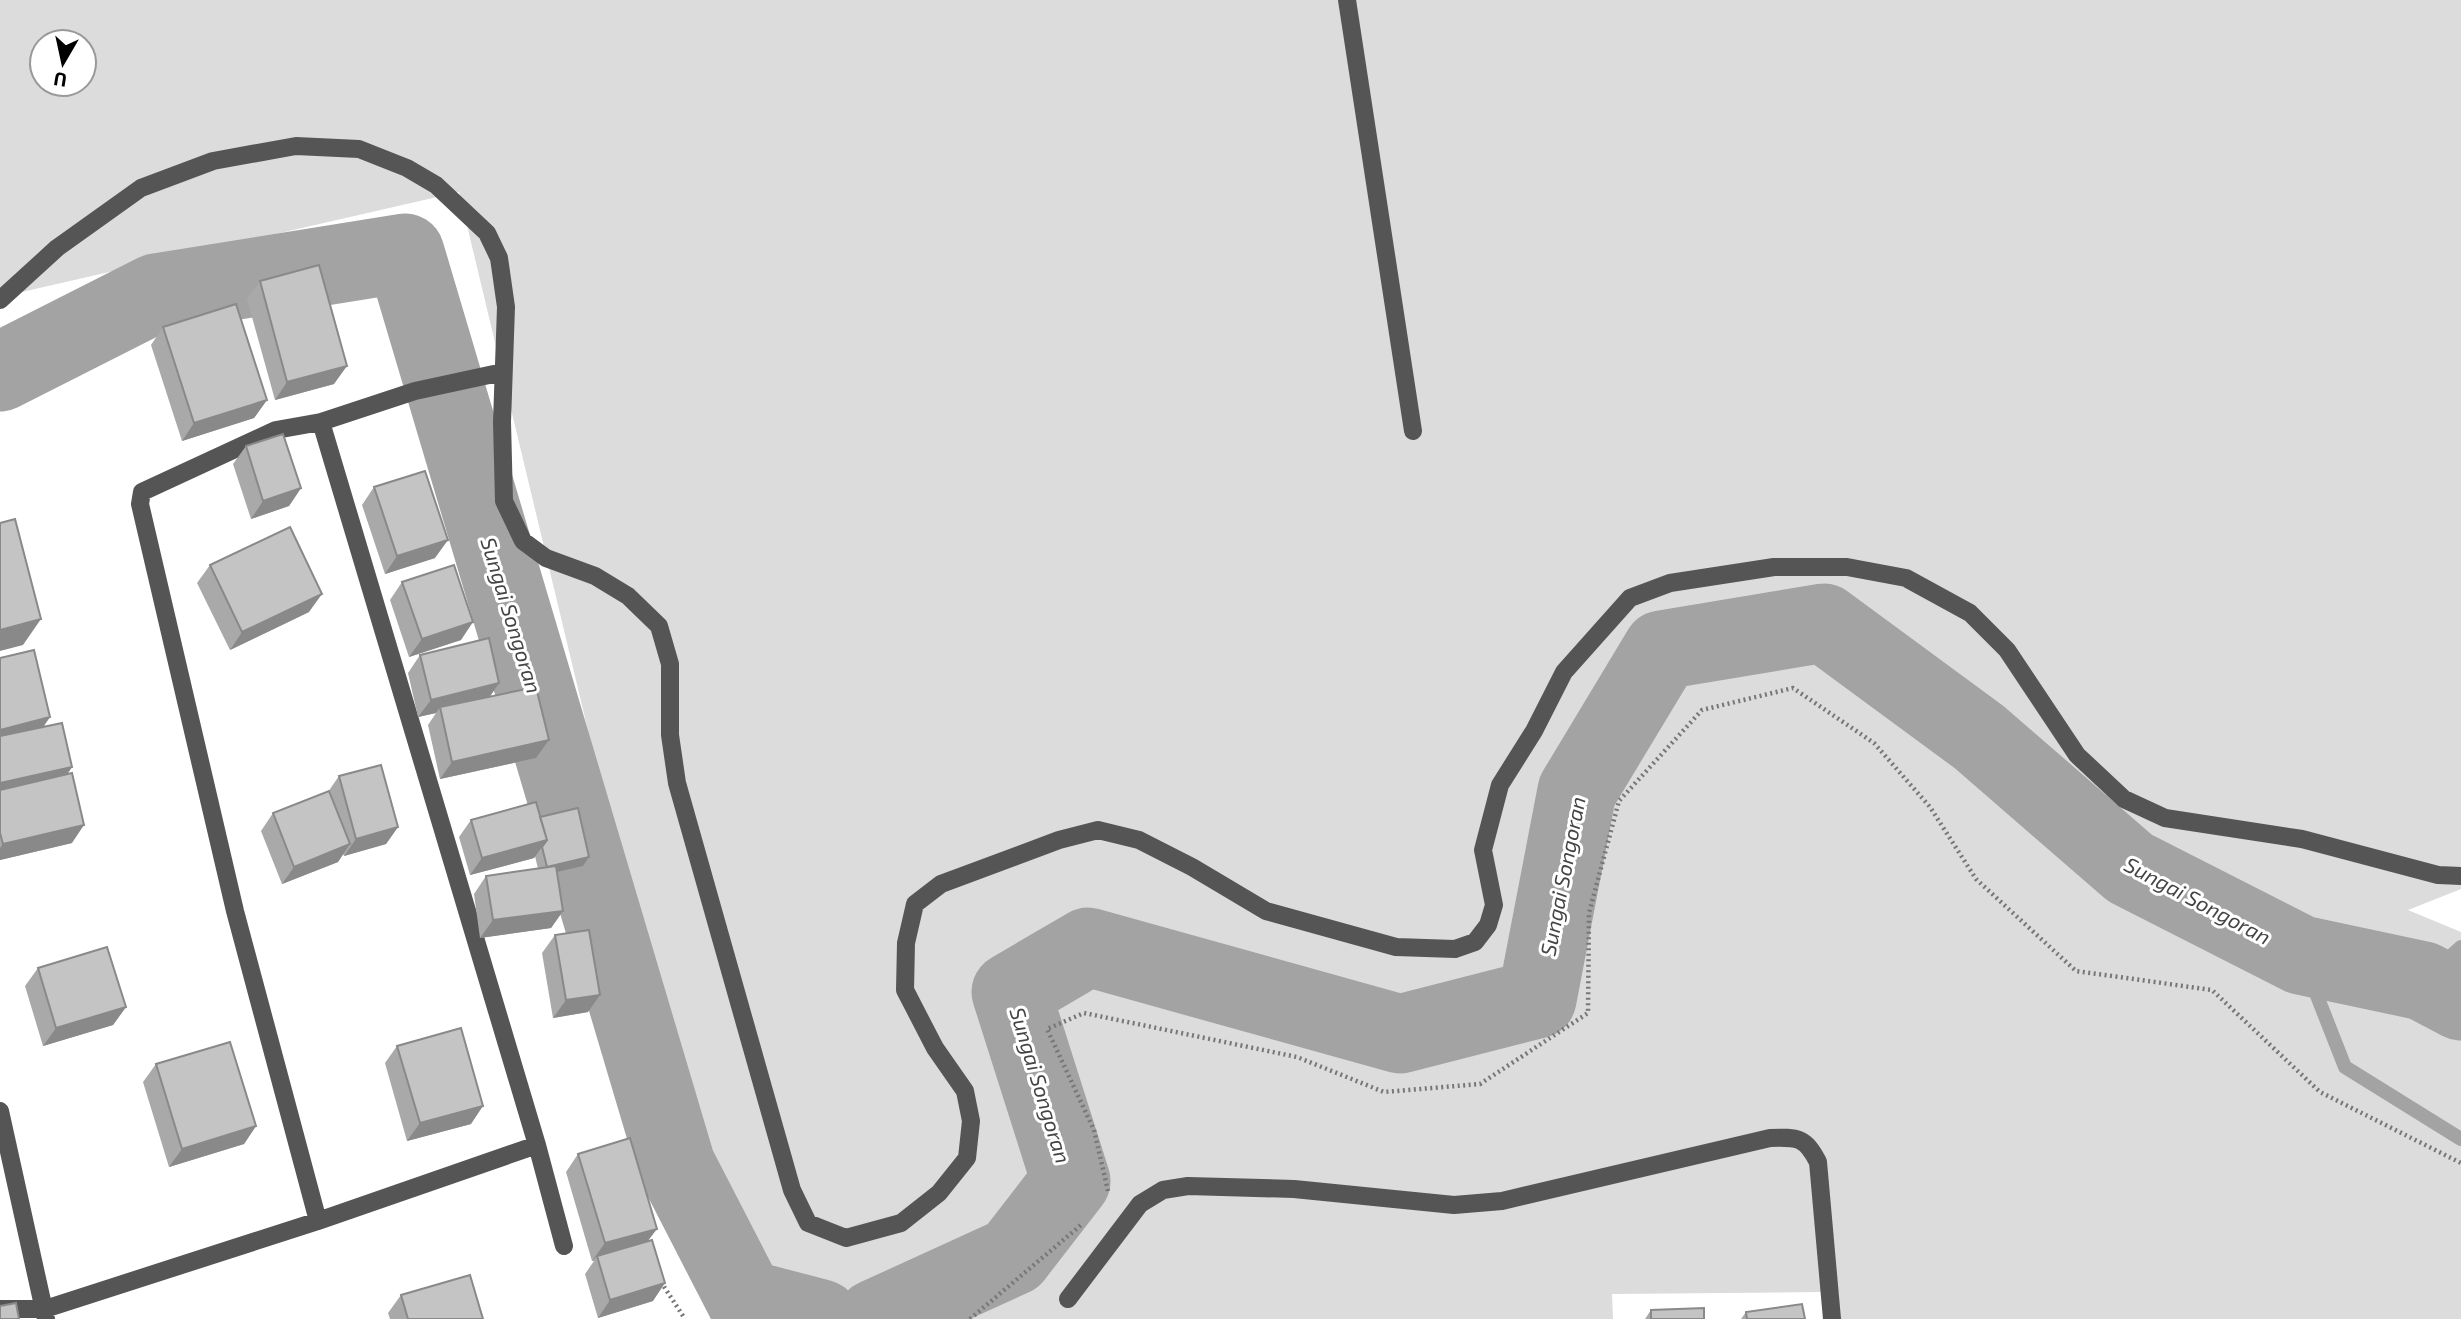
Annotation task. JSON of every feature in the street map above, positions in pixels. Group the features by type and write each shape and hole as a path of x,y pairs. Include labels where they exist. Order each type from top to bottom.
{"street":[{"path":"1347,0 1413,431"},
{"path":"0,300 57,248 141,188 213,161 296,146 359,149 407,168 436,185 487,233 499,258 506,307 503,372 504,501 523,541 546,558 595,576 628,596 659,626 670,664 670,735 677,783 789,1177 808,1223 846,1238 901,1223 939,1193 967,1158 971,1121 965,1091 934,1048 905,990 906,943 915,904 941,884 1059,840 1098,830 1139,840 1192,867 1266,911 1396,947 1455,949 1475,942 1488,925 1494,905 1491,877 1483,850 1500,785 1534,731 1564,671 1630,598 1670,583 1774,567 1847,567 1906,578 1970,613 2007,650 2077,755 2124,799 2165,818 2302,839 2438,875 2461,876"},
{"path":"318,1221 235,911 139,504 142,492 276,430 321,422 415,391 503,372"},
{"path":"321,422 537,1145 564,1246"},
{"path":"0,1111 45,1314"},
{"path":"1068,1298 1140,1205 1163,1190 1188,1186 1294,1189 1454,1205 1502,1201 1770,1138 1795,1137 1810,1146 1818,1162 1832,1319"},
{"path":"0,1310 45,1314 537,1145"}],"path":[{"path":"1110,1200 1094,1130 1047,1029 1084,1013 1297,1057 1384,1092 1480,1084 1588,1013 1589,913 1619,801 1702,710 1793,688 1874,743 1930,807 1976,879 2076,971 2212,990 2320,1092 2461,1163"},
{"path":"970,1319 1089,1218"},
{"path":"657,1275 685,1319"}],"shaded area":[{"path":"0,0 2461,0 2461,889 2408,910 2461,932 2461,1319 1826,1319 1821,1292 1612,1294 1613,1319 729,1319 459,192 0,297"}],"building":[{"path":"319,265 347,366 287,382 260,281"},
{"path":"236,304 267,400 194,423 163,327"},
{"path":"283,434 301,488 263,501 246,446"},
{"path":"425,471 448,540 397,556 374,487"},
{"path":"15,519 41,619 0,630 0,523"},
{"path":"290,527 322,594 242,632 210,565"},
{"path":"454,565 473,622 422,639 402,582"},
{"path":"489,638 499,683 431,700 420,655"},
{"path":"34,650 50,717 0,730 0,658"},
{"path":"536,687 549,740 452,762 440,707"},
{"path":"62,723 72,767 0,783 0,736"},
{"path":"381,765 398,827 356,839 339,776"},
{"path":"72,773 84,825 3,844 0,833 0,790"},
{"path":"329,791 350,844 294,867 273,813"},
{"path":"536,802 547,840 482,858 471,820"},
{"path":"578,808 589,857 547,867 542,847 547,840 540,817"},
{"path":"556,866 563,911 493,920 486,876"},
{"path":"589,930 600,995 566,1000 555,935"},
{"path":"107,947 126,1007 56,1028 38,968"},
{"path":"461,1028 483,1106 420,1123 397,1046"},
{"path":"230,1042 256,1126 182,1149 156,1064"},
{"path":"630,1138 657,1229 605,1243 578,1154"},
{"path":"652,1240 665,1283 610,1300 597,1256"},
{"path":"470,1275 483,1319 408,1319 401,1295"},
{"path":"16,1303 19,1319 0,1319 0,1306"},
{"path":"1802,1304 1805,1319 1747,1319 1746,1312"},
{"path":"1704,1308 1704,1319 1651,1319 1651,1310"}],"waterway":[{"name":"Sungai Songoran","path":"0,372 156,293 405,253 676,1165 745,1299 821,1319"},
{"name":"Sungai Songoran","path":"875,1319 1013,1256 1071,1181 1011,992 1088,947 1400,1034 1537,999 1577,791 1662,650 1824,623 1979,737 2130,868 2301,955 2423,981 2461,1001"},
{"path":"2423,981 2461,947"},
{"path":"2301,955 2345,1067 2461,1139"}]}
